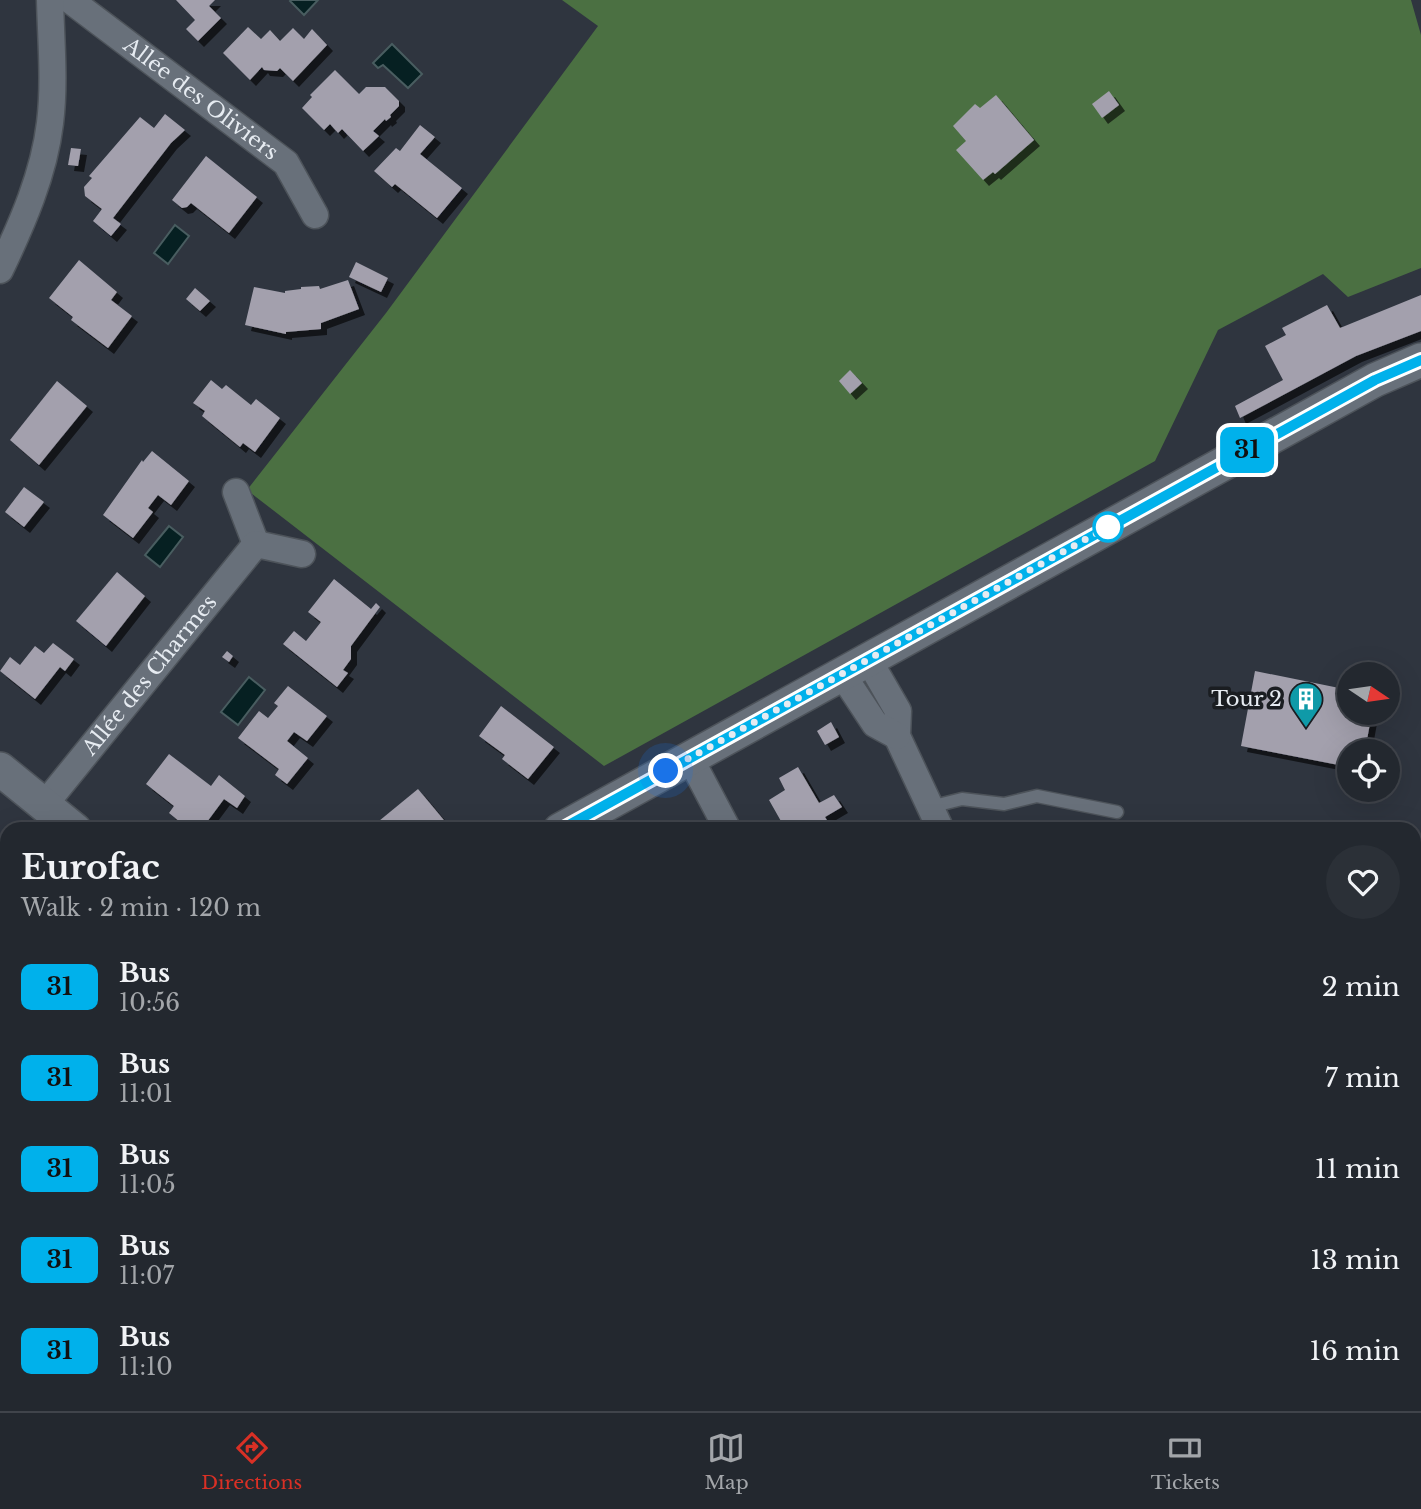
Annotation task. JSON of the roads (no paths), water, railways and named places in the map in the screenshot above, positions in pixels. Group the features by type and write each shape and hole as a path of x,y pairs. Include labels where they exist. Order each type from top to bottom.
{"street":[{"path":"0,270 44,156 50,122 52,75 50,0"},
{"name":"Allée des Oliviers","path":"71,0 286,163 315,215"},
{"path":"574,822 1375,380 1421,360"},
{"path":"236,492 256,544 302,554"},
{"name":"Allée des Charmes","path":"45,804 256,544"},
{"path":"855,666 898,711 897,736 935,818"},
{"path":"690,758 724,822"},
{"path":"0,769 66,822"}],"lane":[{"path":"935,818 962,799 1004,804 1037,796 1117,812"}],"place":[{"name":"Tour 2","path":"1306,729"}]}
